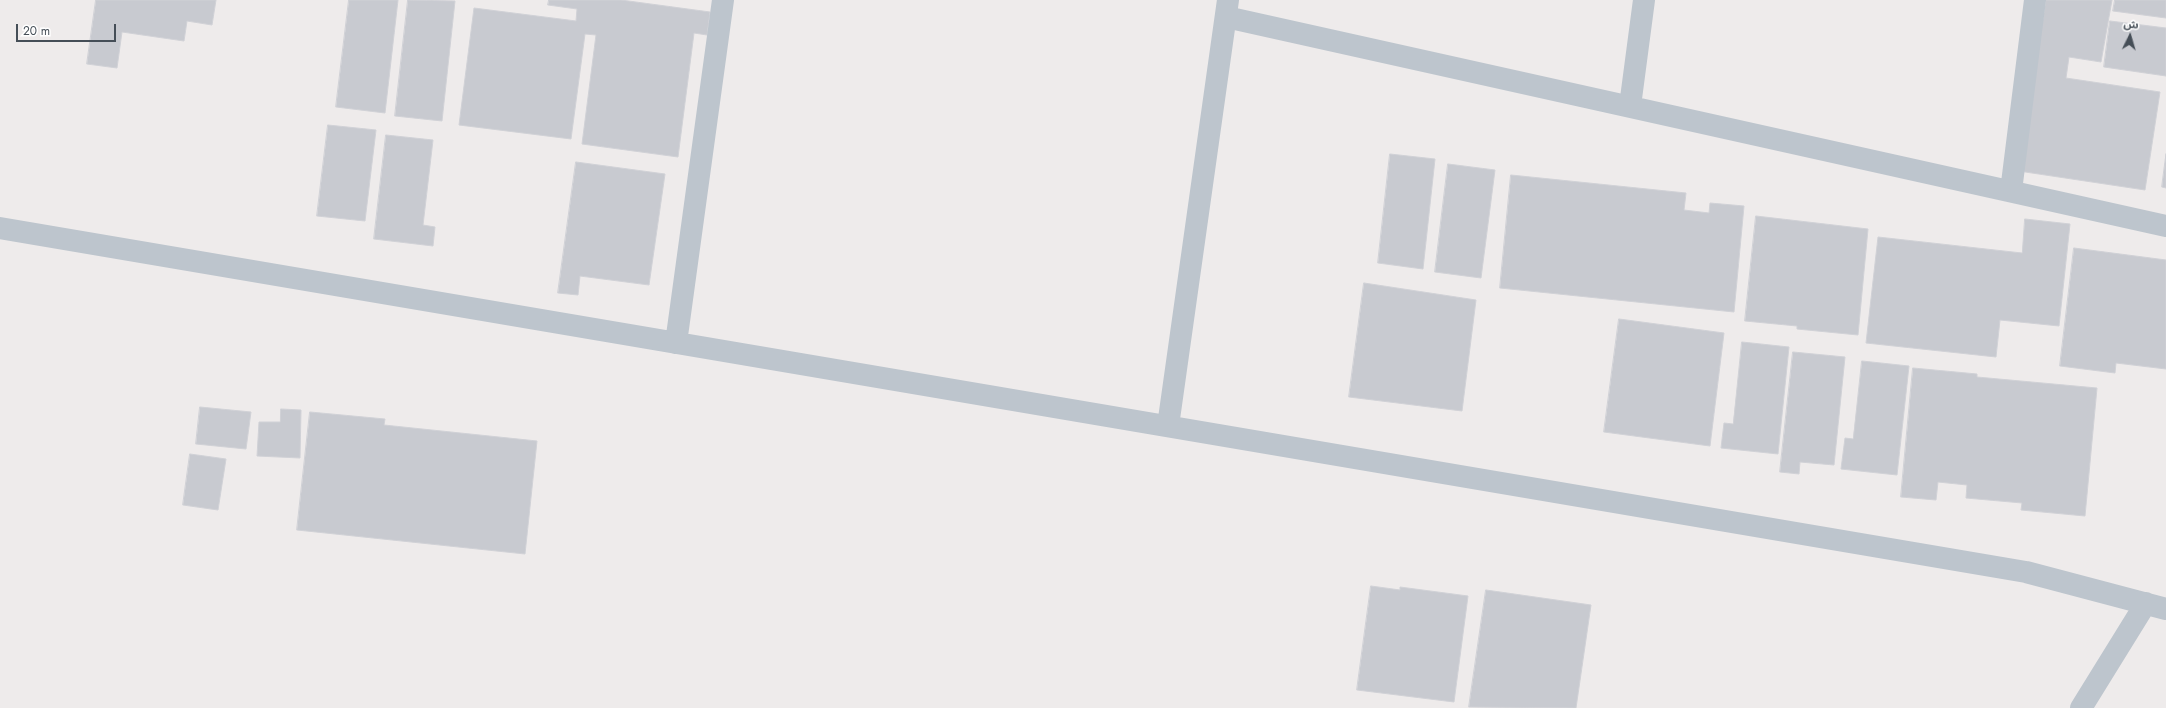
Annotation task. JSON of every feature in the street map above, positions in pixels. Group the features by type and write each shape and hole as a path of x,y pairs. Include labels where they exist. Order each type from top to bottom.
{"street":[{"path":"676,343 723,0"},
{"path":"1630,106 1644,0"},
{"path":"2011,191 2034,0"},
{"path":"1168,426 1227,8 1630,106 2166,226"},
{"path":"0,228 2026,572 2156,606 2081,708"}],"building":[{"path":"96,0 216,0 212,25 187,21 184,41 122,32 117,68 87,64"},
{"path":"349,0 398,0 385,113 336,107"},
{"path":"408,0 455,1 442,121 395,116"},
{"path":"549,0 621,0 710,12 707,35 694,33 678,157 582,144 596,35 585,34 571,139 459,125 474,8 576,21 577,9 548,5"},
{"path":"2046,0 2112,0 2101,62 2069,57 2066,78 2160,92 2145,190 2012,170 2033,85"},
{"path":"2115,0 2166,0 2166,18 2113,11"},
{"path":"2110,21 2166,28 2166,76 2104,67"},
{"path":"328,125 376,130 365,221 317,216"},
{"path":"386,135 433,140 423,225 435,227 433,246 374,239"},
{"path":"1390,154 1435,159 1423,269 1378,263"},
{"path":"2166,154 2166,188 2162,187"},
{"path":"576,162 665,174 649,285 580,276 578,295 558,293"},
{"path":"1448,164 1495,170 1481,278 1435,272"},
{"path":"1511,175 1686,193 1684,210 1709,213 1710,203 1744,206 1734,312 1500,288"},
{"path":"1756,216 1868,229 1858,335 1797,329 1797,326 1745,321"},
{"path":"2025,219 2070,224 2059,326 2000,320 1996,357 1866,343 1878,237 2022,253"},
{"path":"2074,248 2166,260 2166,369 2116,363 2115,373 2060,366"},
{"path":"1364,283 1476,300 1462,411 1349,397"},
{"path":"1619,319 1724,333 1710,446 1604,432"},
{"path":"1742,342 1789,347 1778,454 1721,448 1724,423 1733,424"},
{"path":"1793,352 1845,357 1834,465 1800,462 1799,474 1780,472"},
{"path":"1862,361 1909,366 1897,475 1841,469 1845,438 1853,439"},
{"path":"1913,368 1977,374 1977,377 2097,388 2085,516 2021,510 2022,503 1966,498 1967,485 1938,482 1936,500 1901,497"},
{"path":"200,407 251,412 246,449 196,444"},
{"path":"281,409 301,410 300,458 257,456 259,422 280,422"},
{"path":"310,412 385,419 384,425 537,441 525,554 297,530"},
{"path":"190,454 226,459 218,510 183,505"},
{"path":"1371,586 1400,590 1400,587 1468,596 1454,702 1357,690"},
{"path":"1486,590 1591,605 1576,708 1469,707"}]}
